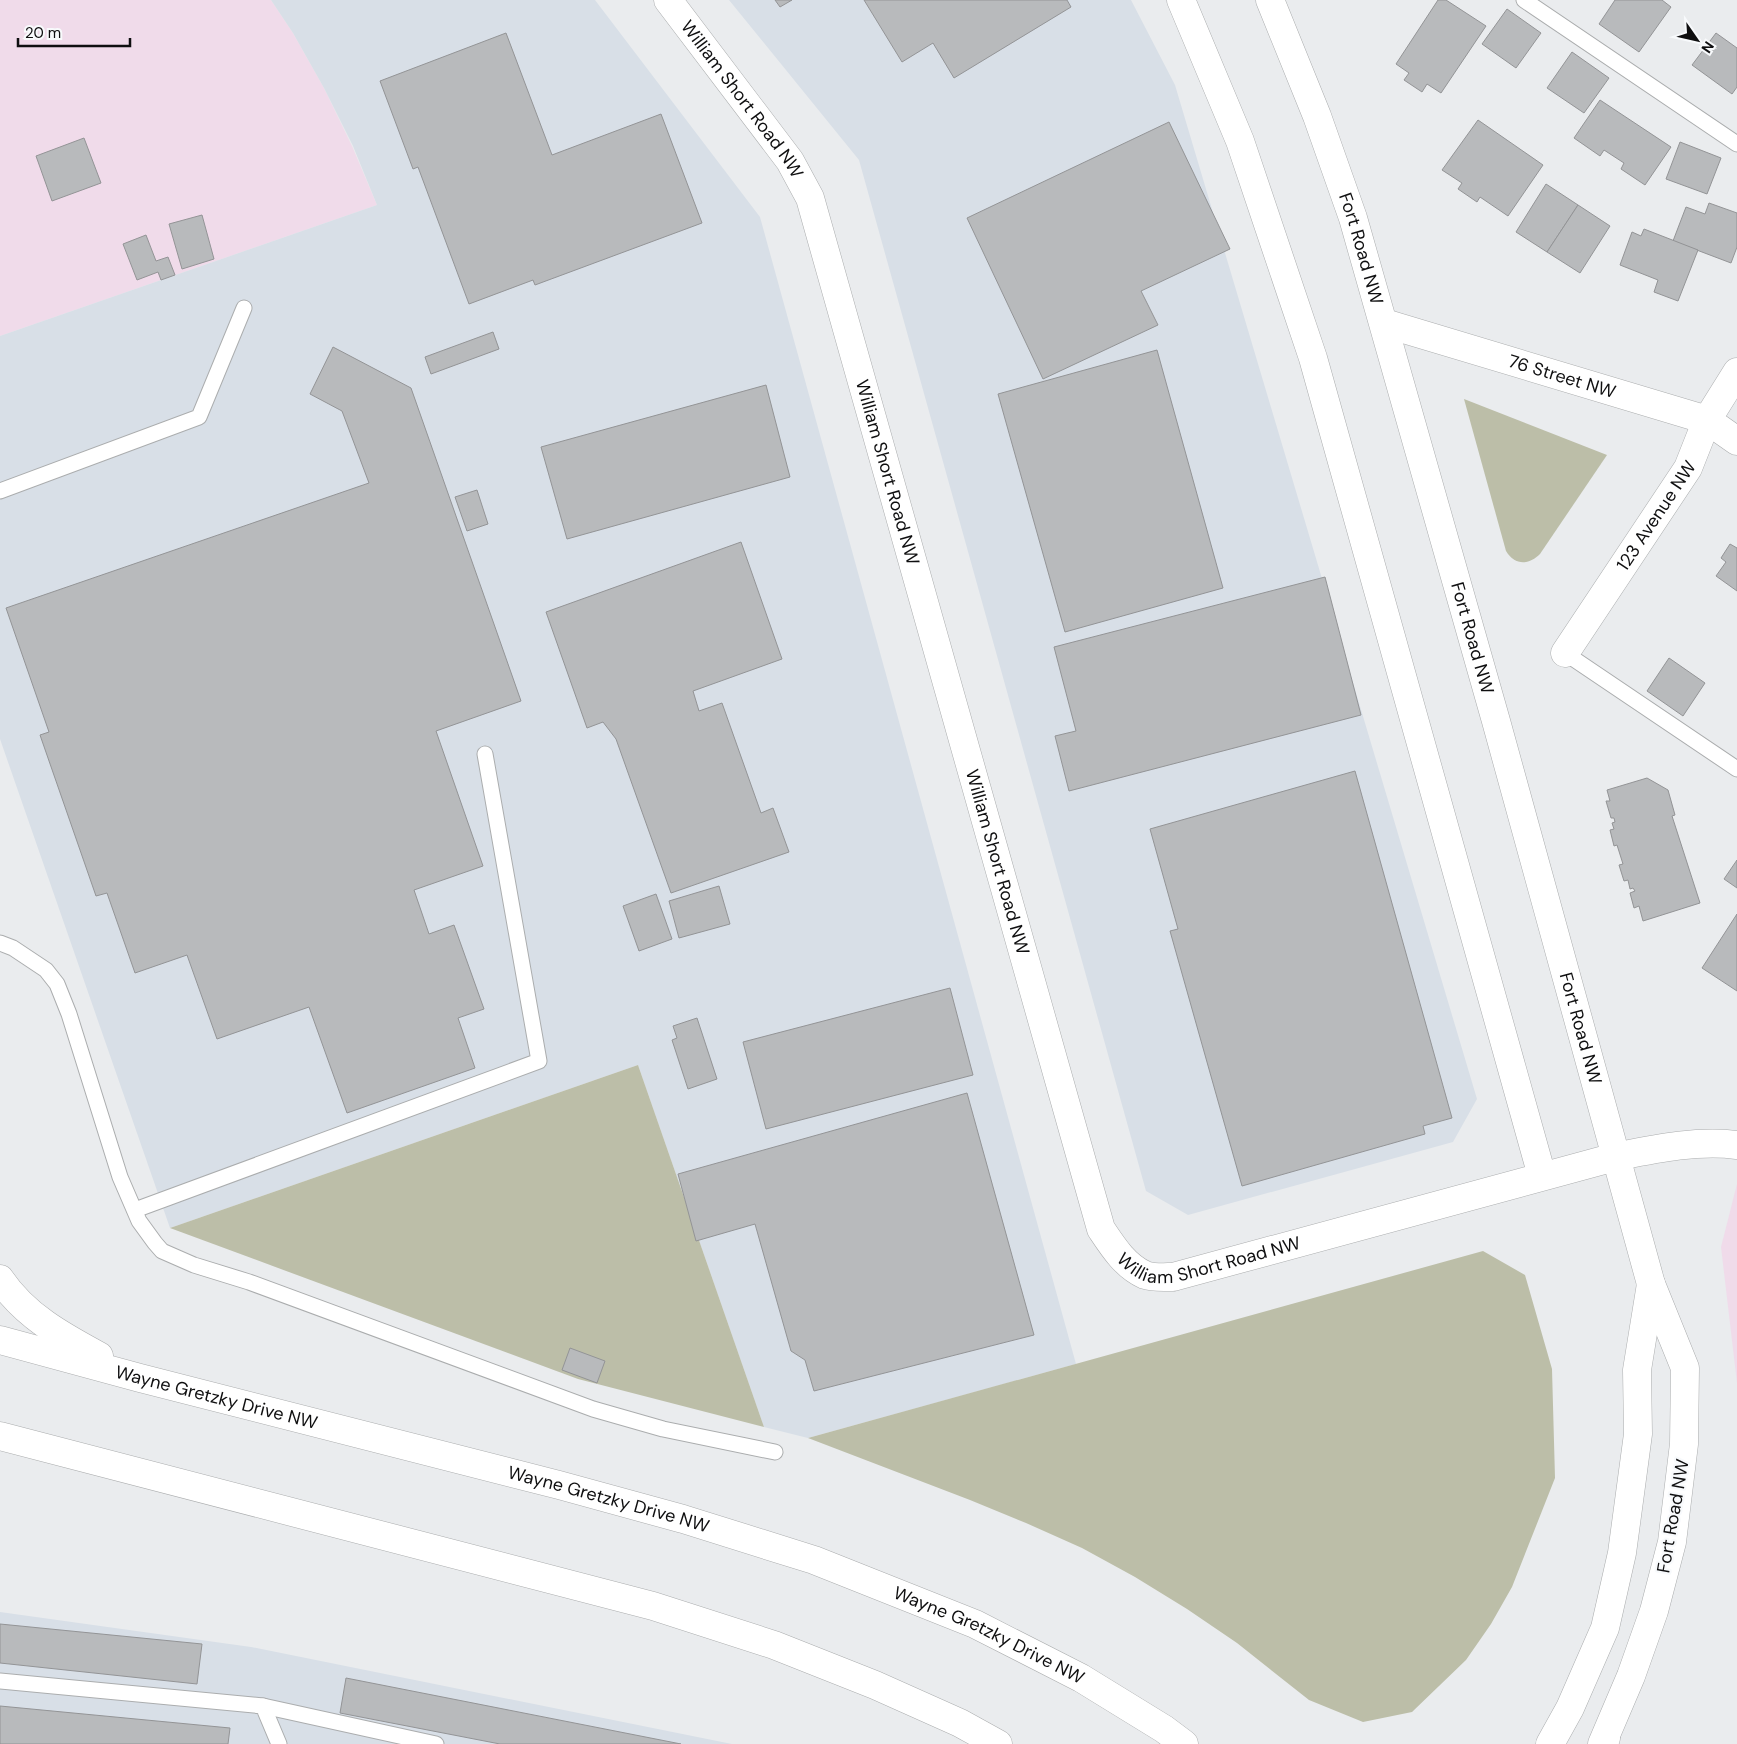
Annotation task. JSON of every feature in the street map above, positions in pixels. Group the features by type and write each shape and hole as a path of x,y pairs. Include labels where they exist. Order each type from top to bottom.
{"street":[{"name":"William Short Road NW","path":"668,0 790,161 810,198 1101,1229 1127,1263 1146,1276 1173,1277 1615,1157 1672,1146 1721,1143 1737,1145"},
{"path":"1182,0 1240,141 1313,358 1542,1176"},
{"name":"Fort Road NW","path":"1270,0 1317,116 1350,209 1384,323 1493,712 1651,1284 1685,1368 1684,1444 1672,1542 1654,1611 1631,1676 1604,1742"},
{"name":"76 Street NW","path":"1384,323 1706,420 1737,440"},
{"name":"123 Avenue NW","path":"1565,653 1688,468 1706,420 1737,372"},
{"path":"0,1279 6,1288 29,1311 54,1331 140,1378"},
{"name":"Fort Road NW","path":"1550,1744 1570,1708 1605,1628 1622,1552 1638,1434 1637,1370 1651,1284"},
{"name":"Wayne Gretzky Drive NW","path":"0,1340 683,1519 814,1560 975,1624 1081,1678 1164,1729 1184,1744"},
{"path":"0,1436 653,1606 774,1645 820,1663 960,1723 998,1744"}],"lane":[{"path":"1524,0 1737,144"},
{"path":"0,491 199,417 244,308"},
{"path":"1565,653 1737,769"},
{"path":"135,1210 538,1061 485,754"},
{"path":"0,943 13,948 46,970 57,984 69,1014 120,1177 139,1221 162,1251 194,1265 249,1282 593,1409 663,1428 775,1452"},
{"path":"0,1681 263,1706 436,1744"},
{"path":"263,1706 280,1744"}],"shaded area":[{"path":"0,0 271,0 293,33 324,88 352,146 377,205 0,336"},
{"path":"271,0 595,0 760,217 1076,1364 808,1438 764,1427 638,1065 170,1228 0,739 0,336 377,205 353,146 324,88 293,33"},
{"path":"729,0 1131,0 1175,85 1477,1099 1453,1142 1188,1215 1146,1191 859,160"},
{"path":"1737,1184 1737,1383 1721,1247"},
{"path":"0,1612 251,1647 732,1744 0,1744"}],"green space":[{"path":"1464,399 1607,455 1540,554 1527,562 1514,559 1506,551"},
{"path":"638,1065 764,1427 578,1379 170,1228"},
{"path":"1483,1251 1525,1275 1552,1369 1555,1478 1512,1587 1491,1624 1466,1660 1412,1712 1363,1722 1309,1700 1237,1643 1187,1609 1135,1577 1082,1548 970,1500 808,1438"}],"building":[{"path":"775,0 792,0 780,7"},
{"path":"864,0 1067,0 1071,7 954,78 933,43 902,62"},
{"path":"1438,0 1446,0 1486,26 1441,93 1427,84 1422,92 1404,80 1409,73 1396,64"},
{"path":"1615,0 1662,0 1671,7 1639,52 1599,24"},
{"path":"1507,9 1541,33 1516,68 1482,44"},
{"path":"506,33 552,155 661,114 702,223 535,285 533,280 469,304 418,167 413,169 380,81"},
{"path":"1716,33 1737,48 1737,87 1732,94 1692,65"},
{"path":"1572,52 1609,78 1584,113 1547,88"},
{"path":"1600,100 1671,147 1645,185 1621,169 1624,163 1604,150 1600,156 1574,138"},
{"path":"1478,120 1543,165 1508,216 1480,197 1477,202 1458,189 1462,183 1442,170"},
{"path":"1169,122 1230,249 1141,291 1158,325 1043,379 967,218"},
{"path":"84,138 101,183 52,201 36,156"},
{"path":"1680,142 1721,158 1707,194 1666,179"},
{"path":"1546,184 1578,205 1547,252 1516,232"},
{"path":"1709,203 1737,213 1737,247 1731,263 1673,241 1686,207 1705,214"},
{"path":"1578,205 1610,226 1580,273 1547,252"},
{"path":"202,215 214,259 182,269 169,224"},
{"path":"1644,229 1698,250 1678,301 1654,292 1658,280 1620,265 1632,232 1641,236"},
{"path":"146,235 156,261 168,257 175,275 161,280 158,272 137,280 123,244"},
{"path":"493,332 499,349 431,374 425,357"},
{"path":"333,347 411,388 521,701 436,731 483,866 414,890 429,934 454,925 484,1009 458,1018 475,1068 347,1113 309,1007 217,1039 187,955 135,973 107,893 96,896 40,735 49,732 6,608 369,483 342,411 310,394"},
{"path":"1157,350 1223,588 1065,632 998,394"},
{"path":"766,385 790,477 567,539 541,447"},
{"path":"477,490 488,524 467,531 455,497"},
{"path":"741,542 782,659 693,691 699,711 722,703 761,813 773,808 789,852 671,893 616,739 603,722 587,728 546,612"},
{"path":"1730,544 1737,548 1737,591 1716,576 1726,562 1721,558"},
{"path":"1325,577 1361,715 1069,791 1055,736 1076,731 1054,647"},
{"path":"1669,658 1705,683 1683,716 1647,691"},
{"path":"1355,771 1452,1118 1423,1126 1425,1134 1242,1186 1170,931 1178,929 1150,829"},
{"path":"1647,778 1668,790 1675,815 1672,816 1700,903 1643,921 1639,906 1634,908 1630,893 1635,891 1633,888 1630,889 1628,880 1624,881 1619,865 1623,864 1617,845 1614,846 1610,830 1614,829 1612,823 1615,822 1614,818 1611,818 1606,801 1610,801 1607,790"},
{"path":"1737,860 1737,888 1724,879"},
{"path":"719,886 730,924 679,938 669,901"},
{"path":"656,894 672,939 639,951 623,906"},
{"path":"1737,914 1737,991 1702,968"},
{"path":"950,988 973,1075 766,1129 743,1042"},
{"path":"697,1018 717,1079 688,1089 672,1040 677,1038 673,1026"},
{"path":"967,1093 1034,1335 814,1391 805,1360 791,1351 755,1224 696,1241 678,1174"},
{"path":"570,1348 605,1361 597,1383 562,1370"},
{"path":"0,1624 202,1644 197,1684 0,1663"},
{"path":"346,1678 681,1744 500,1744 340,1713"},
{"path":"0,1706 230,1728 228,1744 0,1744"}]}
